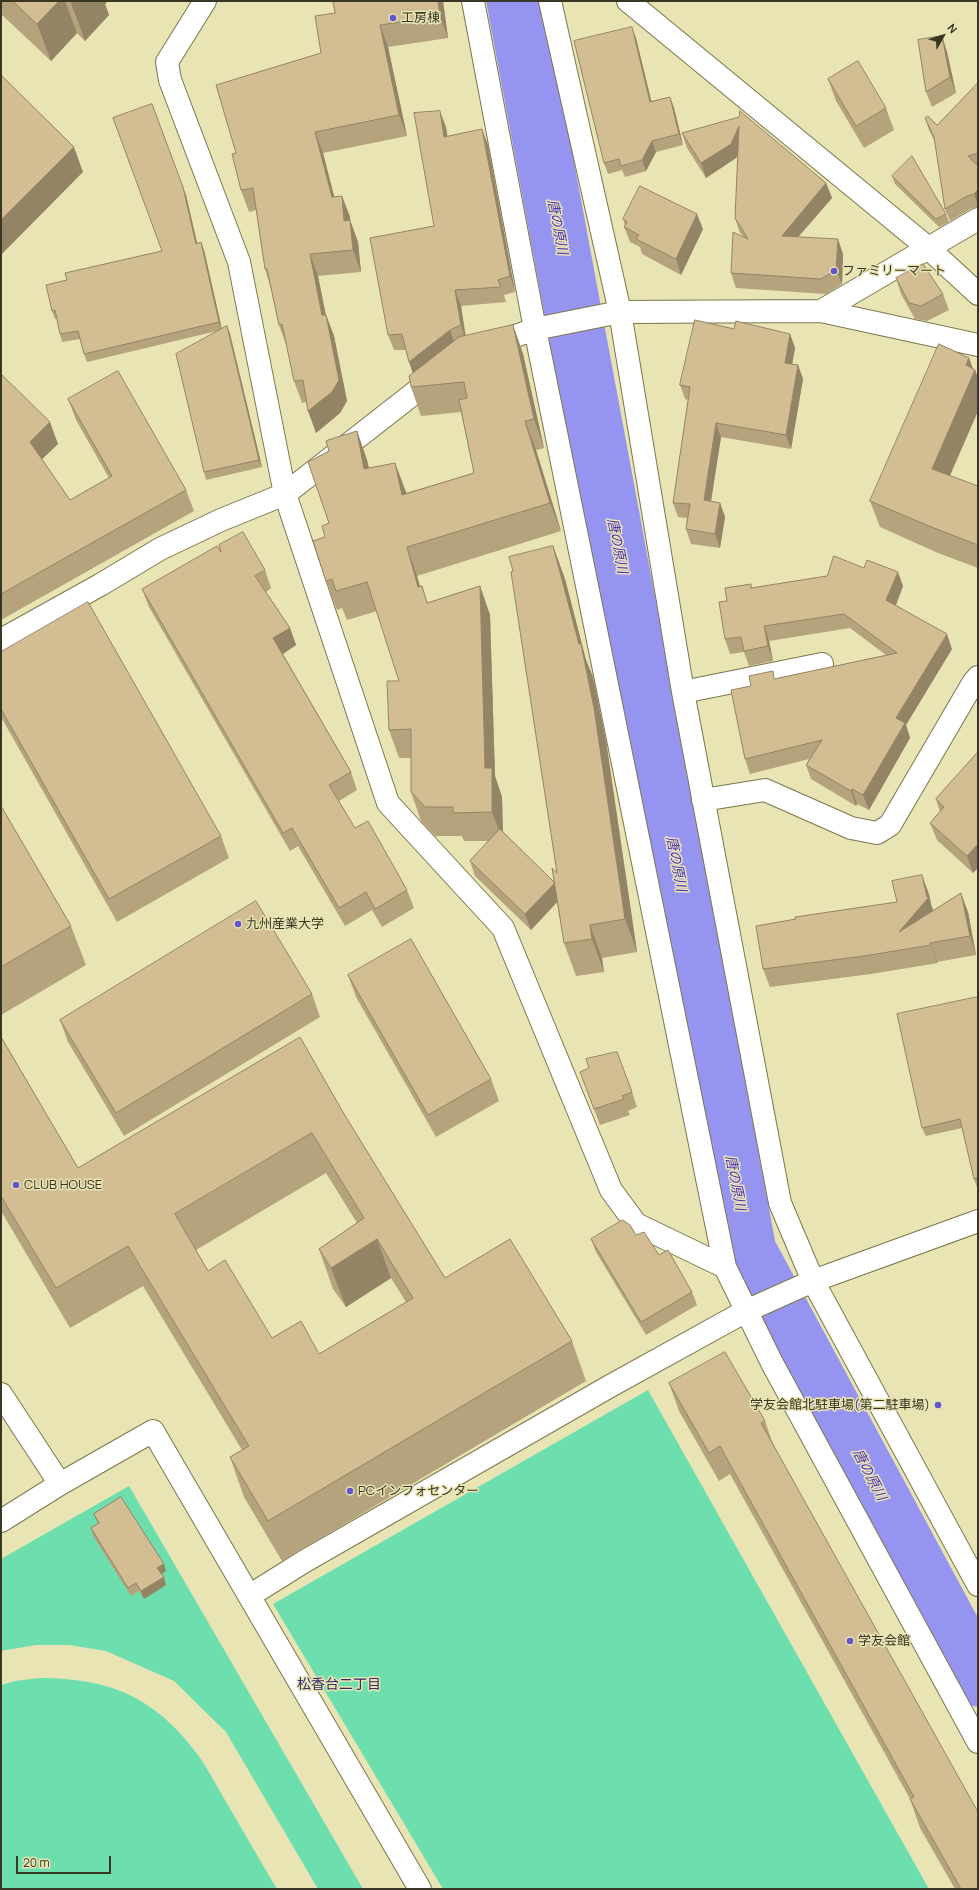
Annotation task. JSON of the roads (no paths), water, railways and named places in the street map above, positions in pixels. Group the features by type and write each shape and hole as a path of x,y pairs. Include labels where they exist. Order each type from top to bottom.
{"street":[{"path":"206,1 167,62 170,80 239,262 285,494 388,803 503,928 611,1190 636,1224 725,1267"},
{"path":"472,1 535,328 725,1267 746,1312 978,1742"},
{"path":"550,1 612,313 780,1202 814,1281 978,1585"},
{"path":"628,1 927,247 978,294"},
{"path":"821,311 927,247 978,219"},
{"path":"470,353 535,328 612,313 821,311 978,346"},
{"path":"1,640 100,585 160,549 221,520 285,494 450,365"},
{"path":"683,692 822,664"},
{"path":"703,800 765,790 851,828 877,834 890,825 973,683 978,677"},
{"path":"249,1596 305,1561 746,1312 814,1281 978,1221"},
{"path":"1,1394 60,1484"},
{"path":"1,1521 60,1484 153,1431 420,1889"}],"waterway":[{"name":"唐の原川","path":"515,1 748,1251 978,1678"}],"place":[{"name":"工房棟","path":"393,18"},
{"name":"ファミリーマート","path":"834,271"},
{"name":"九州産業大学","path":"238,924"},
{"name":"CLUB HOUSE","path":"16,1185"},
{"name":"学友会館北駐車場(第二駐車場)","path":"938,1405"},
{"name":"PCインフォセンター","path":"350,1491"},
{"name":"学友会館","path":"850,1641"}],"district":[{"name":"松香台二丁目","path":"339,1685"}]}
